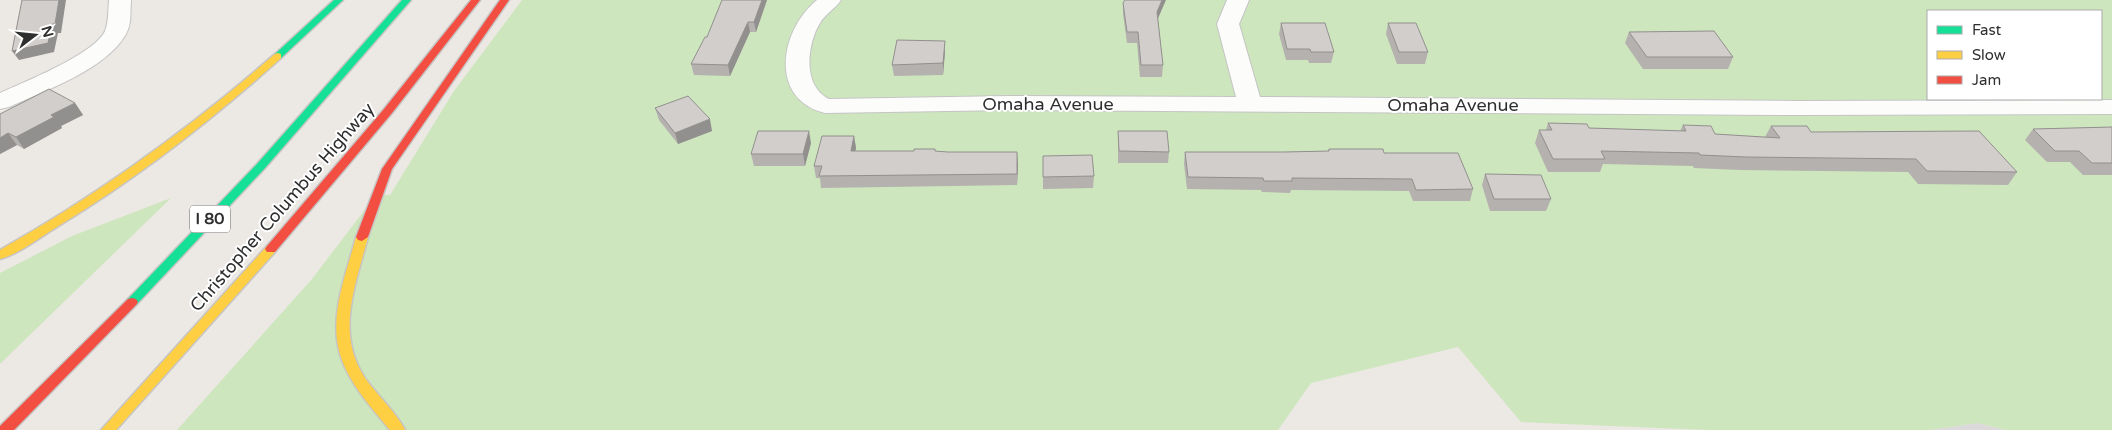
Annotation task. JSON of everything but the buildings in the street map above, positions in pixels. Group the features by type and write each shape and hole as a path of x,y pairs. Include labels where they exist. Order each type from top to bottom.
{"highway":[{"path":"0,255 95,200 167,150 269,67 339,0"},
{"name":"I 80","path":"5,430 202,228 297,126 407,0"},
{"name":"Christopher Columbus Highway","path":"108,430 206,323 330,180 403,93 476,0"},
{"path":"398,430 359,380 344,348 344,310 363,231 387,169 442,86 505,0"}],"street":[{"path":"0,102 100,51 115,33 118,25 120,0"},
{"name":"Omaha Avenue","path":"830,0 812,17 799,46 798,69 802,88 812,100 825,106 1010,103 1797,108 2112,107"},
{"path":"1238,0 1228,24 1250,104"}],"shaded area":[{"path":"1978,423 2005,430 1930,430"}],"green space":[{"path":"522,0 2112,0 2112,430 2005,430 1978,423 1930,430 1707,430 1521,422 1458,347 1311,383 1278,430 177,430 312,279 376,195 390,195 454,91"},
{"path":"171,198 0,364 0,273 72,236"}],"traffic: fast":[{"path":"278,56 339,0"},
{"path":"132,302 261,166 407,0"}],"traffic: slow":[{"path":"0,255 74,212 145,164 213,112 278,56"},
{"path":"362,237 345,306 343,320 344,346 347,357 359,379 398,430"},
{"path":"108,430 271,249"}],"traffic: jam":[{"path":"271,249 388,111 476,0"},
{"path":"362,237 387,169 505,0"},
{"path":"5,430 132,302"}]}
